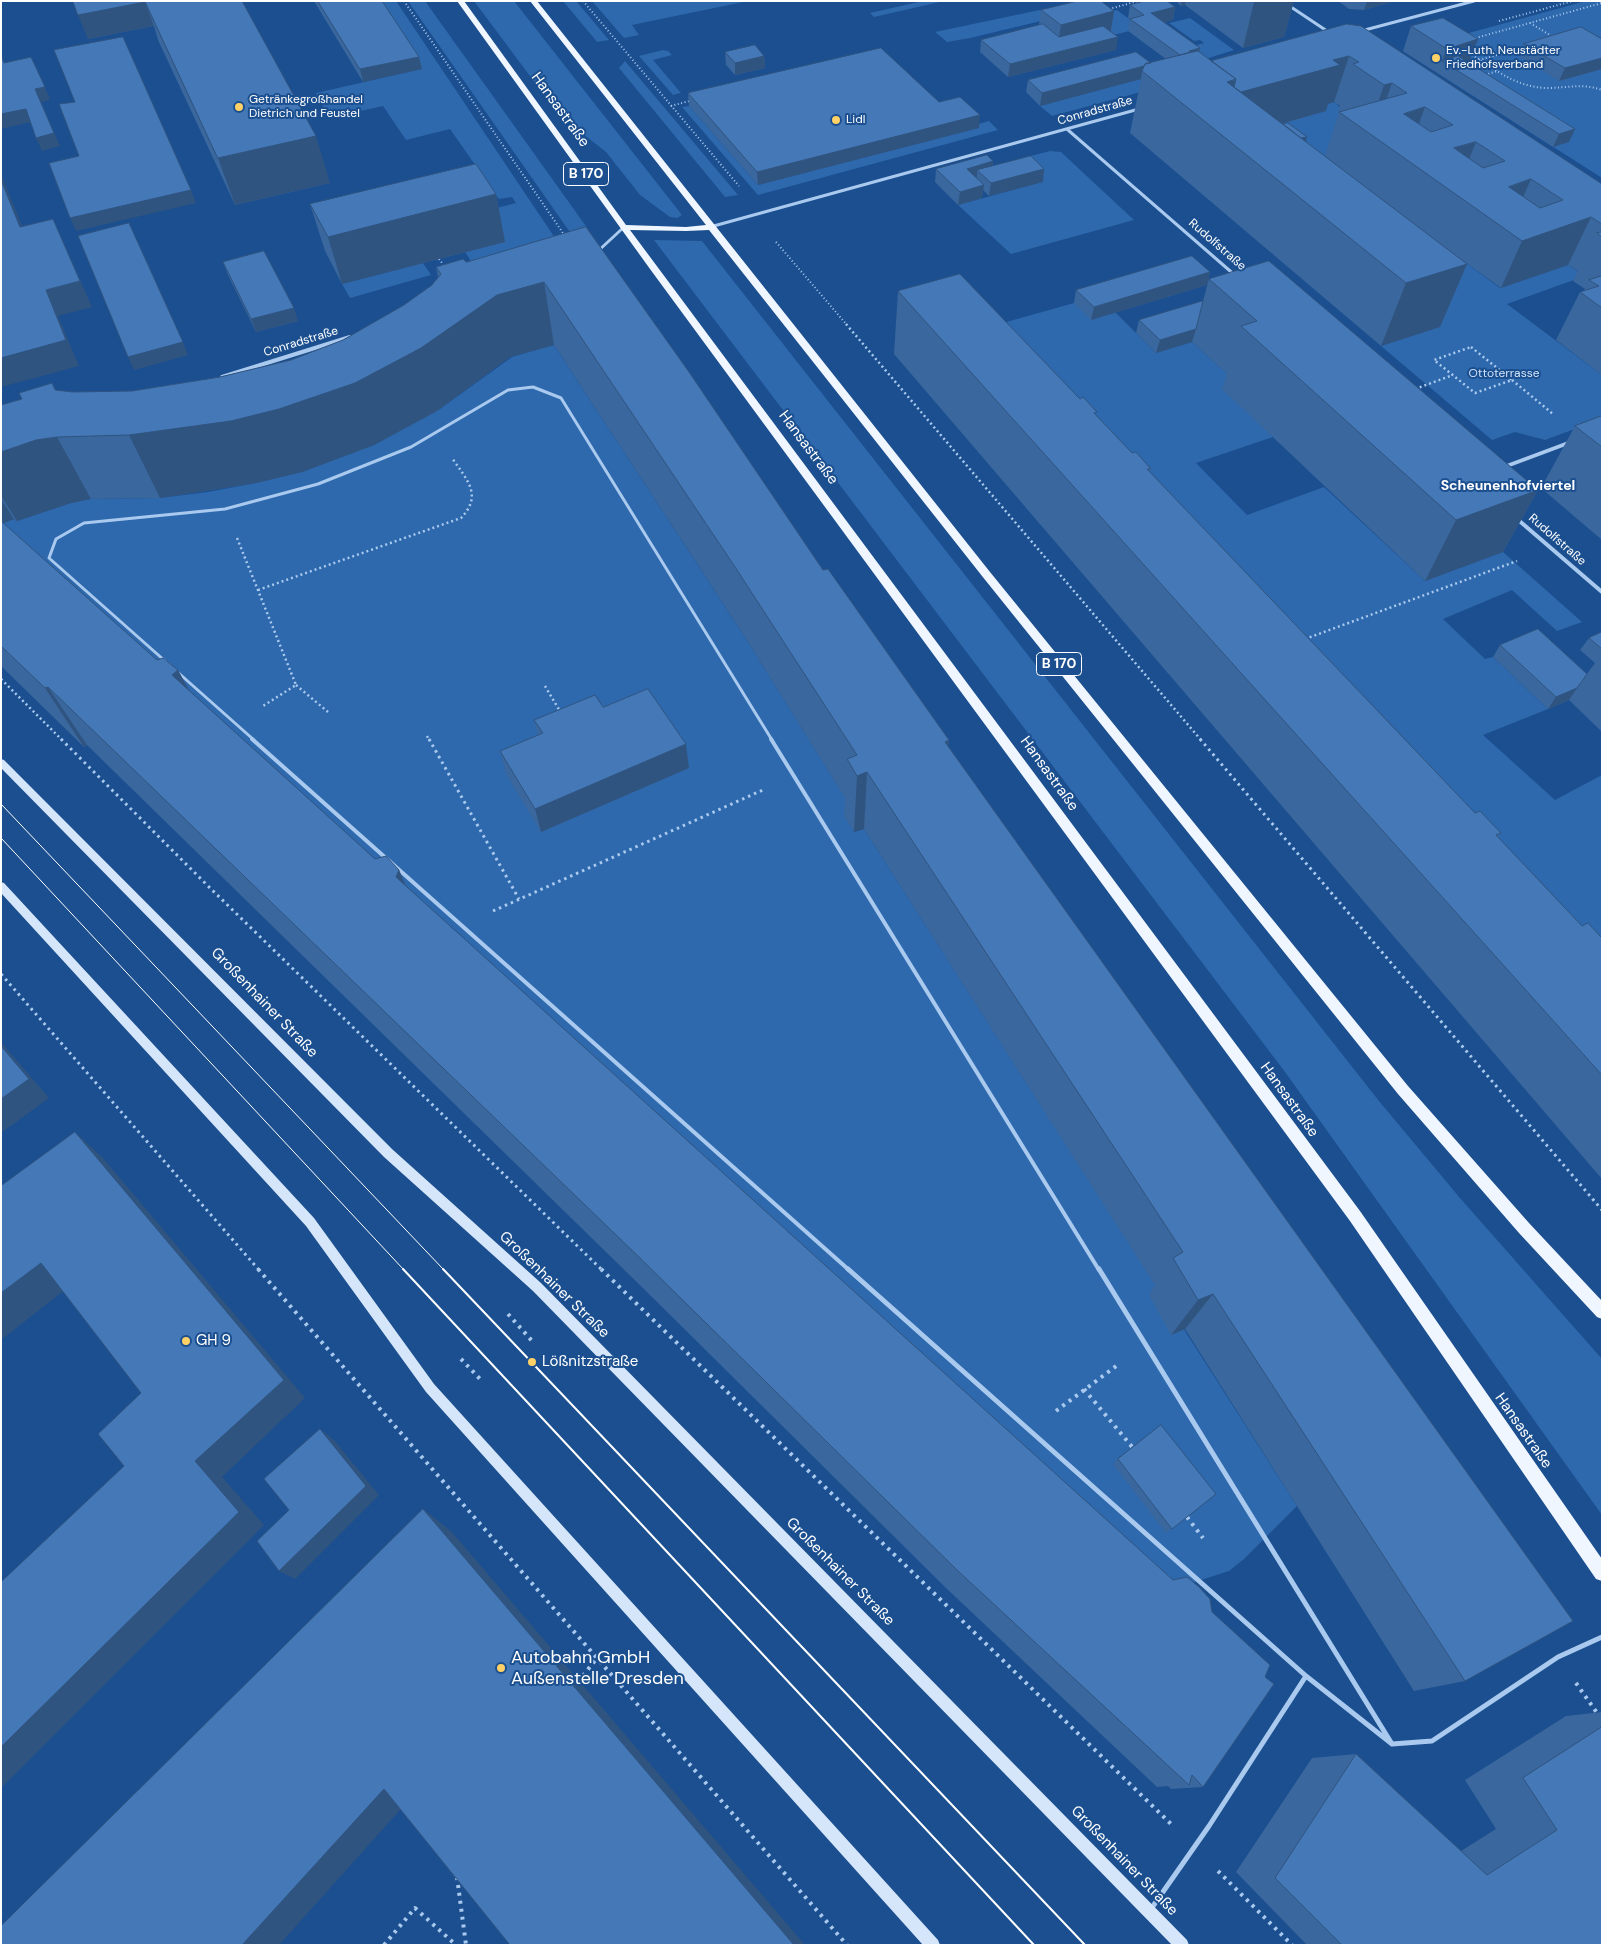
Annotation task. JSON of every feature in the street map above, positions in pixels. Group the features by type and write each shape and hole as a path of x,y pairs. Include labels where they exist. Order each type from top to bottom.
{"main road":[{"name":"Hansastraße","path":"460,1 624,227 1355,1216 1602,1572"},
{"name":"B 170","path":"533,1 986,574 1403,1090 1524,1228 1602,1312"},
{"path":"624,227 686,229 710,227"},
{"name":"Großenhainer Straße","path":"1,762 388,1153 544,1294 1150,1910 1182,1945"},
{"path":"1,886 310,1222 430,1388 933,1945"}],"street":[{"path":"1282,1 1336,37"},
{"path":"1355,32 1474,1"},
{"name":"Conradstraße","path":"710,227 1143,108"},
{"name":"Rudolfstraße","path":"1068,130 1245,283"},
{"path":"584,264 624,227"},
{"name":"Conradstraße","path":"213,380 360,334"},
{"path":"1500,469 1583,437"},
{"name":"Rudolfstraße","path":"1510,512 1602,592"}],"lane":[{"path":"1392,1744 796,775 561,398 533,387 508,390 411,447 318,484 225,509 131,520 84,522 56,539 49,558 460,926 1306,1676 1392,1744 1432,1741 1558,1657 1602,1637"},
{"path":"1150,1910 1194,1847 1306,1676"}],"path":[{"path":"404,1 584,264"},
{"path":"588,1 583,2 762,213 768,232 1602,1210"},
{"path":"1106,10 1139,1"},
{"path":"1472,39 1602,4"},
{"path":"1596,5 1602,8"},
{"path":"1530,23 1557,39 1548,41"},
{"path":"1479,60 1531,46"},
{"path":"1467,52 1512,81 1535,88 1589,84 1602,90"},
{"path":"1481,76 1497,71"},
{"path":"671,106 694,100 698,104"},
{"path":"439,259 450,273"},
{"path":"1512,380 1475,393 1434,360 1471,347 1583,437"},
{"path":"1409,391 1453,375"},
{"path":"258,590 461,518 471,510 474,497 471,486 435,432"},
{"path":"225,509 296,686 328,712"},
{"path":"1300,641 1551,548"},
{"path":"1,679 208,886 1194,1847 1292,1945"},
{"path":"236,724 296,686"},
{"path":"545,686 563,715"},
{"path":"427,736 519,899"},
{"path":"460,926 796,775"},
{"path":"1,974 847,1945"},
{"path":"508,1314 533,1342"},
{"path":"1030,1432 1084,1389 1146,1345"},
{"path":"461,1359 483,1382"},
{"path":"1084,1389 1133,1448"},
{"path":"1558,1657 1602,1720"},
{"path":"578,1682 597,1658"},
{"path":"455,1868 466,1945"},
{"path":"384,1945 415,1908 456,1945"}],"green space":[{"path":"376,1 396,1 555,238 473,264 465,252 485,211 516,203 512,197 499,199 450,129 406,140 383,106 329,118 316,93 422,69"},
{"path":"408,1 425,1 588,229 590,237 581,248"},
{"path":"474,1 514,1 682,215 677,218 670,217 640,195 606,152 559,115"},
{"path":"563,1 576,1 609,40 597,42"},
{"path":"592,1 748,1 632,25 639,35 624,38"},
{"path":"923,1 944,1 874,17 870,13"},
{"path":"1071,1 1082,1 1091,9 947,42 935,32 1073,3"},
{"path":"1586,1 1602,1 1602,178 1403,51"},
{"path":"1117,10 1141,28 1110,36 1097,15"},
{"path":"1190,18 1234,50 1190,64 1181,49 1204,43 1200,40 1194,41 1169,23"},
{"path":"663,50 668,51 672,55 653,60 681,93 673,95 639,56"},
{"path":"625,61 738,195 725,197 619,68"},
{"path":"1151,76 1163,86 1052,116 1040,106"},
{"name":"Ottoterrasse","path":"1334,102 1368,131 1325,159 1500,288 1568,265 1585,276 1507,304 1602,375 1602,419 1545,440 1515,432 1492,440 1381,346 1439,327 1212,143"},
{"path":"689,106 758,185 978,128 975,125 989,121 998,130 758,195 682,107"},
{"path":"1050,151 1061,152 1134,220 1011,254 958,205 1042,182 1019,159"},
{"path":"654,240 702,241 1379,1101 1460,1198 1602,1359 1602,1515 1285,1072"},
{"path":"423,263 431,275 350,298 342,284"},
{"path":"1074,303 1116,313 1156,353 1192,342 1238,384 1273,437 1196,463 1247,515 1324,487 1425,581 1503,552 1582,622 1557,631 1512,590 1443,619 1485,659 1493,657 1548,709 1483,735 1555,800 1602,775 1602,1049 953,337"},
{"path":"554,345 741,631 854,812 845,816 854,832 864,829 1297,1506 1244,1559 1229,1571 1158,1594 1,524 91,499 160,498 208,492 302,472 374,445 440,409 512,357"}],"building":[{"path":"73,1 144,1 145,2 78,15"},
{"path":"145,1 242,1 316,136 218,158"},
{"path":"318,1 382,1 419,57 360,69"},
{"path":"1078,1 1101,1 1114,11 1061,25 1041,10"},
{"path":"1145,1 1167,1 1175,7 1151,13 1200,48 1180,55 1130,19 1144,15 1130,5"},
{"path":"1443,18 1478,39 1447,49 1411,26"},
{"path":"1043,24 1059,37 1103,26 1118,37 1010,64 981,40"},
{"path":"1347,24 1361,26 1602,184 1602,224 1591,217 1522,241 1339,112 1407,93 1392,83 1384,85 1353,64 1359,62 1349,56 1333,60 1340,65 1241,92 1234,87 1236,79 1211,61","holes":["1425,107 1453,125 1431,132 1404,114","1476,142 1505,161 1483,168 1454,148","1531,179 1563,200 1540,208 1509,187"]},
{"path":"1581,27 1602,39 1602,58 1565,68 1524,44"},
{"path":"123,37 191,190 70,218 49,163 79,156 59,104 75,102 54,50"},
{"path":"755,45 764,56 735,63 725,52"},
{"name":"Lidl","path":"881,48 939,102 960,97 980,115 757,172 688,93"},
{"path":"1198,51 1236,79 1227,82 1467,264 1406,283 1142,71 1145,64"},
{"path":"1136,52 1151,63 1042,93 1028,80"},
{"path":"1,55 4,63 31,57 45,87 35,89 54,133 36,138 26,109 1,114"},
{"path":"1458,56 1575,129 1559,134 1442,61"},
{"path":"1288,123 1307,137 1301,138 1283,124"},
{"path":"987,155 993,161 967,169 984,185 960,192 936,169"},
{"path":"1031,156 1044,169 991,183 977,170"},
{"path":"476,164 496,194 328,237 310,204"},
{"path":"1,180 20,227 53,219 80,281 46,290 66,340 1,358"},
{"path":"129,223 183,342 128,357 78,236"},
{"path":"586,227 689,372 823,570 828,569 949,740 945,742 1573,1621 1465,1681 1213,1294 1198,1300 1173,1258 1183,1252 867,772 857,776 847,759 857,755 737,570 544,282 497,295 421,348 355,383 279,409 231,421 129,435 57,437 36,440 1,452 1,405 22,399 19,393 52,383 55,390 72,392 132,391 220,377 291,360 343,340 404,305 432,285 441,274 436,267 463,259 466,262"},
{"path":"264,251 294,308 251,319 223,262"},
{"path":"1192,256 1210,272 1094,307 1076,290"},
{"path":"1269,261 1538,490 1456,520 1241,326 1257,321 1209,279"},
{"path":"960,274 1080,399 1083,397 1097,412 1094,413 1132,453 1136,452 1151,469 1147,469 1475,813 1480,811 1501,833 1496,835 1582,926 1588,923 1602,938 1602,1075 898,291"},
{"path":"1602,276 1602,308 1580,292 1599,286 1589,280"},
{"path":"1203,301 1196,329 1160,340 1139,320"},
{"path":"1602,416 1602,447 1575,426"},
{"path":"1,521 157,660 163,658 178,670 172,675 375,859 386,856 399,870 396,877 1173,1580 1187,1577 1199,1587 1210,1599 1212,1612 1270,1665 1265,1677 1274,1684 1203,1787 1192,1775 1189,1785 957,1570 641,1259 48,687 45,688 1,646"},
{"path":"1538,629 1587,674 1577,688 1556,697 1500,645"},
{"path":"1602,632 1602,649 1589,638"},
{"path":"648,689 686,744 535,809 500,751 543,733 534,720 595,695 603,707"},
{"path":"1,1046 29,1079 1,1099"},
{"path":"75,1132 284,1380 195,1461 239,1512 1,1747 1,1582 124,1466 98,1434 141,1393 41,1263 1,1293 1,1186"},
{"path":"1161,1425 1216,1494 1172,1529 1118,1459"},
{"path":"320,1429 366,1486 279,1571 257,1541 289,1510 264,1479"},
{"path":"423,1509 794,1945 510,1945 384,1789 242,1945 1,1945 1,1926"},
{"path":"1602,1727 1602,1945 1342,1945 1275,1878 1356,1754 1487,1875 1557,1830 1523,1778"}],"tram line":[{"path":"1,804 444,1270"},
{"path":"1,838 404,1270"},
{"path":"403,1269 1034,1945"},
{"path":"443,1269 1085,1945"}],"place":[{"name":"Ev.-Luth. Neustädter Friedhofsverband","path":"1436,58"},
{"name":"Getränkegroßhandel Dietrich und Feustel","path":"239,107"},
{"name":"Lidl","path":"836,120"},
{"name":"GH 9","path":"186,1341"},
{"name":"Lößnitzstraße","path":"532,1362"},
{"name":"Autobahn GmbH Außenstelle Dresden","path":"501,1668"}],"district":[{"name":"Scheunenhofviertel","path":"1508,486"}]}
